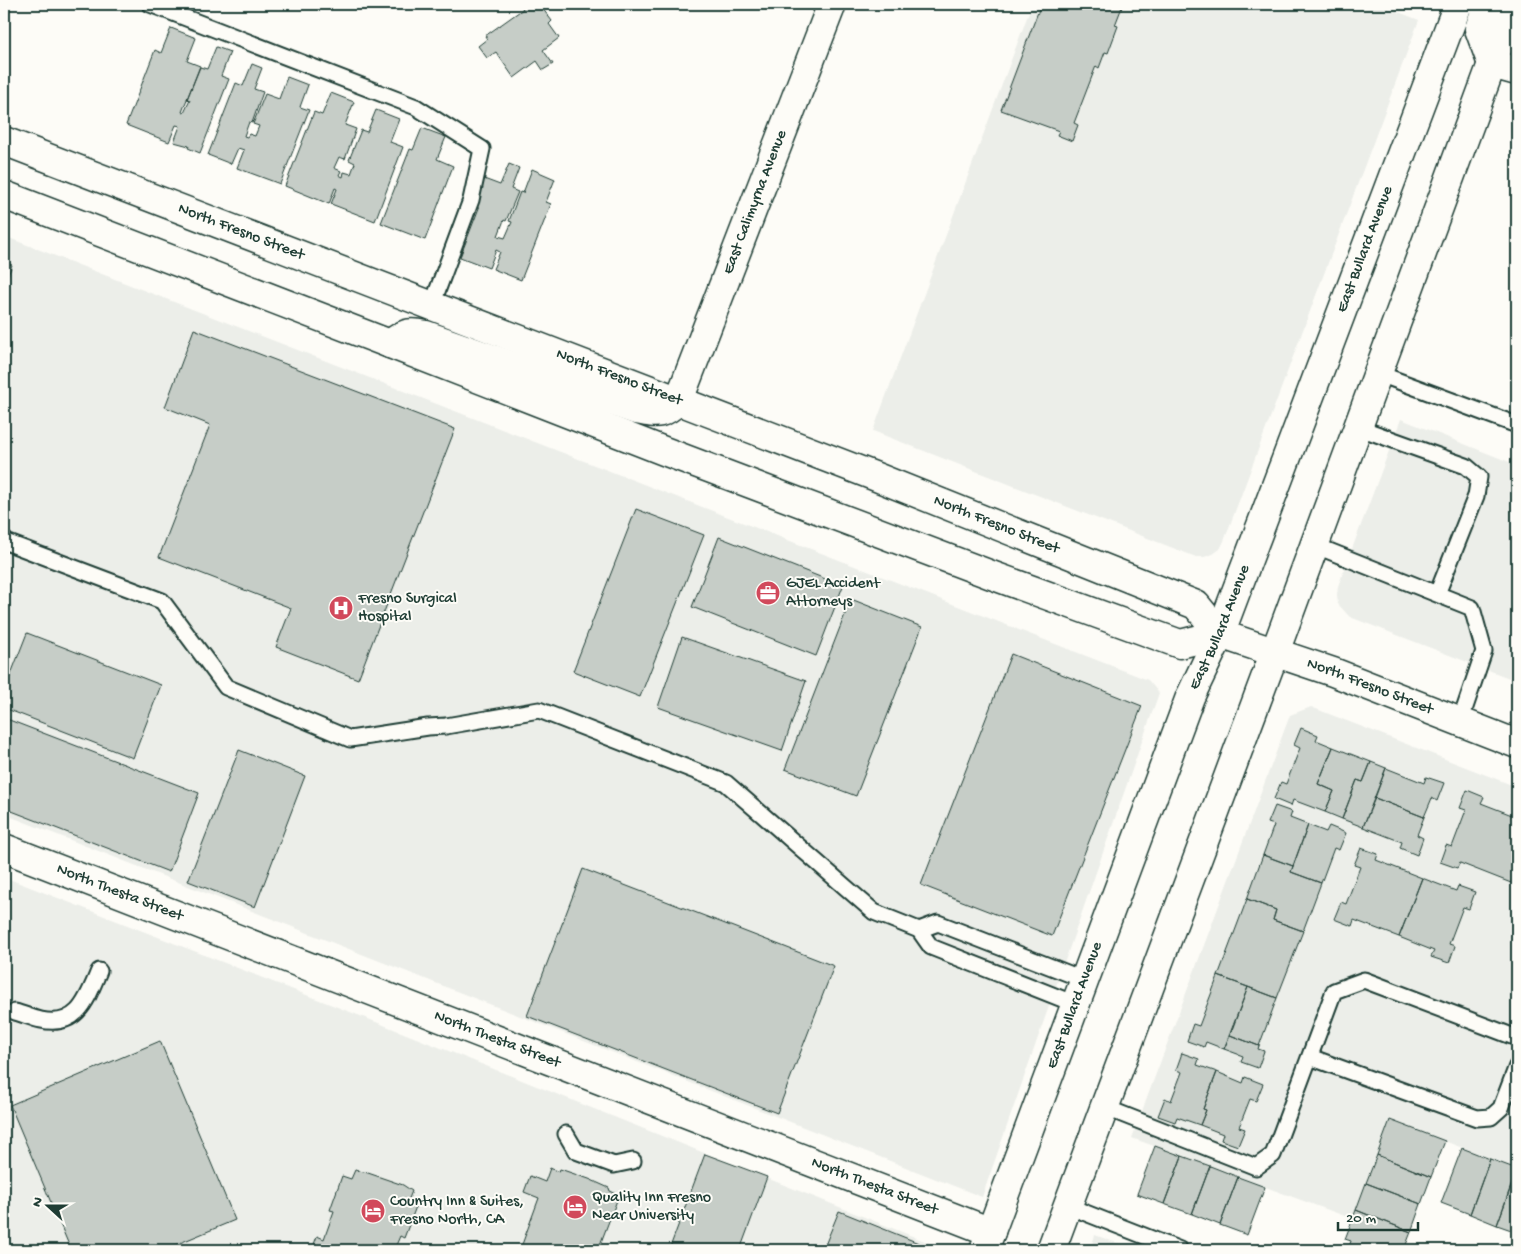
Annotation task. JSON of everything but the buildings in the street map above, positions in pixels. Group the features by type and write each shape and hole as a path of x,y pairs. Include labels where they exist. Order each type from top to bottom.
{"main road":[{"name":"East Calimyrna Avenue","path":"679,400 832,4"},
{"name":"East Bullard Avenue","path":"987,1241 1190,697 1220,634 1458,4"},
{"path":"1488,4 1479,29 1492,64"},
{"path":"1051,1250 1514,4"},
{"path":"1492,64 1517,71"},
{"name":"North Fresno Street","path":"4,140 883,480 1196,606 1220,634 1333,672 1517,744"},
{"path":"4,195 728,476 984,573 1180,644 1220,634"},
{"path":"390,344 404,334 413,332 426,335 636,410 656,414 672,407 679,400"},
{"name":"North Thesta Street","path":"4,848 987,1241"}],"lane":[{"path":"150,4 416,107 482,149 471,200 432,305"},
{"path":"1377,373 1517,425"},
{"path":"1358,427 1466,466 1478,477 1476,496 1437,594"},
{"path":"4,539 6,542 162,601 226,687 350,739 446,726 539,710 726,783 874,912 919,930 931,947 1080,992"},
{"path":"1314,544 1472,608 1484,651 1460,722"},
{"path":"919,930 938,923 1080,992"},
{"path":"15,1012 41,1020 59,1021 77,1013 87,998 99,971"},
{"path":"1104,1107 1256,1167 1273,1156 1334,991 1364,980 1517,1038"},
{"path":"1310,1057 1477,1118 1491,1117 1501,1108 1517,1066"},
{"path":"566,1134 576,1151 614,1165 633,1161"},
{"path":"1068,1206 1180,1250"}],"shaded area":[{"path":"1032,4 1378,4 1419,20 1224,541 1220,549 1204,557 1196,557 873,431"},
{"path":"4,236 1148,680 1159,693 982,1197 4,814"},
{"path":"1401,419 1517,465 1517,681 1350,617 1338,604 1338,586"},
{"path":"1311,707 1517,787 1517,1169 1390,1120 1353,1219 1132,1138 1290,715"},
{"path":"4,877 381,1024 937,1246 939,1250 4,1250"},
{"path":"1095,1235 1136,1250 1090,1250"}],"place":[{"name":"GJEL Accident Attorneys","path":"768,593"},
{"name":"Fresno Surgical Hospital","path":"341,608"},
{"name":"Quality Inn Fresno Near University","path":"575,1207"},
{"name":"Country Inn & Suites, Fresno North, CA","path":"373,1211"}]}
